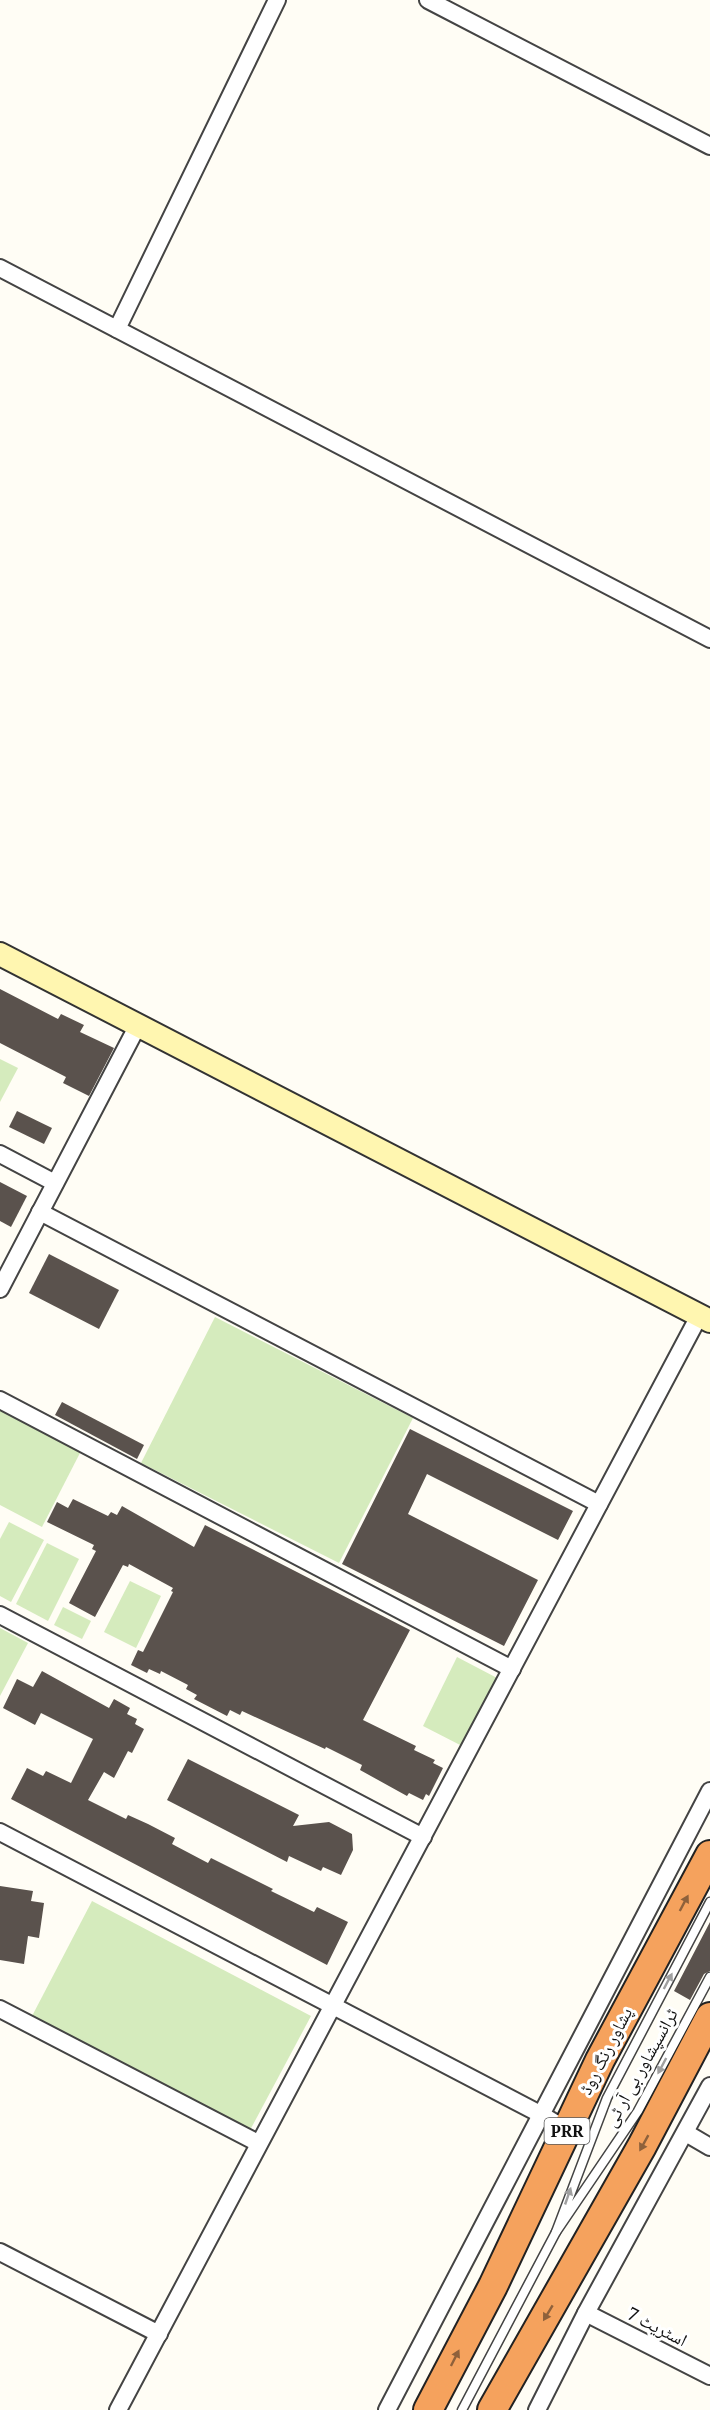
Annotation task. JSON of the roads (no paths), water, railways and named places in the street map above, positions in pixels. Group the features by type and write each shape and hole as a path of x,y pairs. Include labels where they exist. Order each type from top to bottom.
{"highway":[{"name":"پشاور رنگ روڈ","path":"428,2410 493,2286 600,2060 710,1855"},
{"path":"492,2410 642,2146 710,2017"}],"street":[{"path":"117,329 277,0"},
{"path":"428,0 710,146"},
{"path":"0,268 710,639"},
{"path":"0,954 705,1318 599,1504 118,2410"},
{"path":"0,1289 138,1025"},
{"path":"0,1155 55,1183"},
{"path":"40,1212 599,1504"},
{"path":"0,1400 512,1668"},
{"path":"0,1615 423,1837"},
{"path":"387,2410 710,1791"},
{"path":"0,1832 567,2130"},
{"path":"0,2009 258,2143"},
{"path":"537,2410 586,2313 710,2086"},
{"path":"686,2133 710,2147"},
{"path":"0,2252 159,2334"},
{"name":"اسٹریٹ 7","path":"586,2313 710,2376"}],"lane":[{"name":"ٹرانسپشاور بی آر ٹی","path":"462,2410 555,2232 607,2098 710,1902"},
{"name":"ٹرانسپشاور بی آر ٹی","path":"555,2232 638,2111 710,1977"}]}
